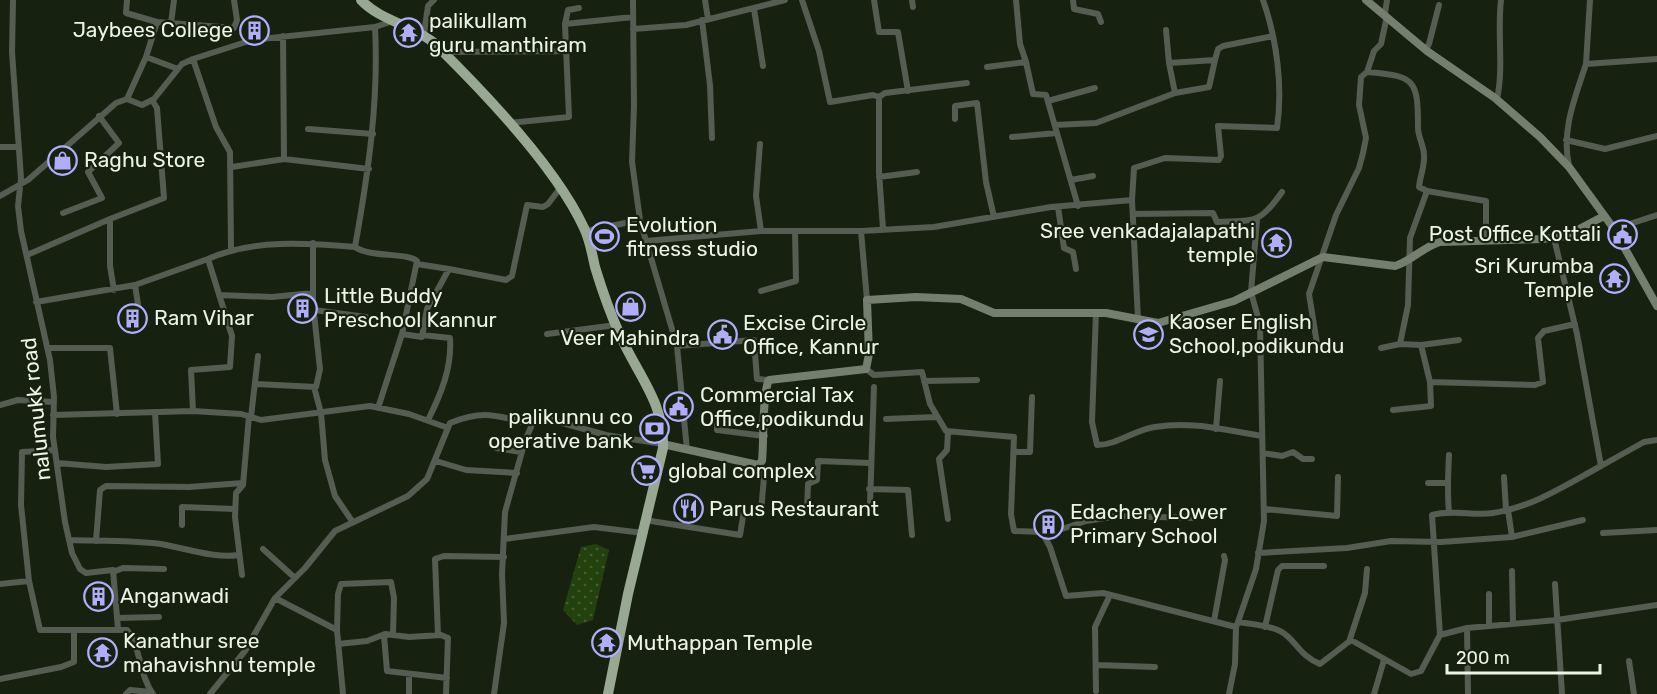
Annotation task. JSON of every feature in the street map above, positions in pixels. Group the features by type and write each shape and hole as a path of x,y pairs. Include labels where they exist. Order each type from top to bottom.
{"highway":[{"path":"361,0 375,13 424,34 444,52 508,123 561,187 585,231 605,300 616,326 662,405 665,445 651,521 640,562 613,694"},
{"path":"608,694 628,594 665,445"}],"main road":[{"path":"1366,0 1386,14 1425,50 1497,99 1540,137 1569,167 1614,229 1657,306"},
{"path":"665,445 758,465 762,461 765,436 765,388 770,380 866,369 869,354 867,300 916,297 961,299 994,312 1096,312 1158,323 1234,301 1323,257 1379,266 1395,266 1404,263 1425,246 1440,242 1554,238 1577,231 1604,216"}],"street":[{"name":"nalumukk road","path":"13,0 12,52 21,231 36,302 49,348 55,450 65,522 76,561 86,573 113,572"},
{"path":"127,0 126,13 158,22 234,28 237,20 234,0"},
{"path":"171,23 174,0"},
{"path":"424,34 428,6 434,0"},
{"path":"633,0 632,162 640,220 678,345 687,450"},
{"path":"705,0 711,138"},
{"path":"633,29 686,25 785,0"},
{"path":"802,0 819,51 830,102 873,95 879,97"},
{"path":"874,0 879,32 898,32 908,91"},
{"path":"1016,0 1020,44 1033,94 1046,95 1078,206"},
{"path":"1073,0 1074,9 1098,14 1101,22"},
{"path":"1138,319 1132,200 1134,168 1165,158 1219,160 1221,156 1218,126 1277,128 1281,99 1273,36 1263,0"},
{"path":"1318,350 1309,294 1336,215 1363,153 1366,138 1359,105 1361,77 1367,72 1374,51 1381,44 1387,0"},
{"path":"1497,99 1500,72 1498,21 1501,0"},
{"path":"1569,167 1566,140 1570,114 1586,64 1590,0"},
{"path":"1425,50 1429,44 1439,4"},
{"path":"508,123 569,117 566,24 568,10 579,8"},
{"path":"754,9 763,66"},
{"path":"566,24 633,17"},
{"path":"0,196 19,187 116,103 127,99 142,105 152,100 178,69 193,59 252,40 375,27 393,21"},
{"path":"127,99 146,57 158,22"},
{"path":"355,247 373,134 375,27"},
{"path":"1166,30 1168,63 1175,93"},
{"path":"283,36 284,159"},
{"path":"1055,125 1096,123 1175,93 1209,87 1218,50 1223,46 1273,36"},
{"path":"444,52 566,51"},
{"path":"146,57 178,69"},
{"path":"193,59 216,127 230,152 232,166 231,249"},
{"path":"1586,64 1657,59"},
{"path":"1168,63 1215,60"},
{"path":"987,67 1026,62"},
{"path":"1367,72 1400,75 1408,81 1419,102 1418,130 1424,155 1419,187 1427,191 1486,201 1486,239"},
{"path":"879,97 885,93 967,83"},
{"path":"1048,101 1095,88"},
{"path":"879,97 879,177 883,229"},
{"path":"27,255 164,198 157,108 152,100"},
{"path":"955,119 955,106 977,103 979,130 994,217"},
{"path":"63,213 102,198 88,172 119,143 99,116"},
{"path":"308,129 373,134"},
{"path":"1012,136 1057,133"},
{"path":"1566,140 1605,149 1657,136"},
{"path":"760,144 756,196 761,231"},
{"path":"0,147 18,147"},
{"path":"232,166 284,159 369,169"},
{"path":"879,177 917,172"},
{"path":"1071,180 1093,176"},
{"path":"417,264 506,280 512,276 527,205 543,207 561,187"},
{"path":"1400,344 1408,304 1410,238 1427,191"},
{"path":"1133,214 1213,213 1217,222 1257,220 1271,208 1282,192"},
{"path":"646,241 761,231 861,231 934,227 1058,207 1121,199 1132,200"},
{"path":"1058,207 1064,248 1073,252 1076,269"},
{"path":"1614,229 1657,215"},
{"path":"110,219 110,266 114,290"},
{"path":"585,231 640,220"},
{"path":"1229,694 1235,664 1237,624 1256,568 1264,509 1260,325 1251,292 1257,220"},
{"path":"761,291 796,281 795,231"},
{"path":"861,231 867,300"},
{"path":"1554,238 1575,324 1601,466"},
{"path":"313,243 313,293 320,369 314,387 321,413 325,460 332,487 335,496 352,521"},
{"path":"36,302 135,285 231,249 313,243 355,247 390,257 414,258 417,264 402,333 378,408"},
{"path":"193,411 191,370 230,367 232,336 208,259"},
{"path":"402,333 422,337 426,309 448,269"},
{"path":"135,285 139,311"},
{"path":"219,295 272,297 313,293"},
{"path":"314,310 366,317"},
{"path":"1096,312 1092,422 1097,445 1107,445 1131,433 1152,427 1200,423 1216,429 1262,436"},
{"path":"1430,382 1535,386 1543,382 1538,338 1544,331 1575,324"},
{"path":"547,334 616,326"},
{"path":"422,334 450,338 448,370 440,395 428,420"},
{"path":"678,345 754,340 757,379 770,380"},
{"path":"1381,348 1400,344 1421,345 1459,340"},
{"path":"1393,410 1431,406 1430,382 1421,345"},
{"path":"49,348 110,348 117,414"},
{"path":"242,575 242,560 238,555 236,493 243,483 258,356"},
{"path":"866,369 874,375 922,372 936,417 948,432 947,450 939,459 948,519"},
{"path":"924,381 977,380"},
{"path":"1216,429 1220,381"},
{"path":"256,384 314,387"},
{"path":"870,504 873,387"},
{"path":"1014,452 1030,452 1032,397"},
{"path":"0,405 18,400 53,402"},
{"path":"53,416 193,411 261,420 370,406 428,420 448,428"},
{"path":"57,463 106,467 158,464 155,412"},
{"path":"210,694 245,651 275,598 335,531 408,496 428,479 450,423 472,414 487,413 532,424"},
{"path":"717,415 717,430 765,436"},
{"path":"886,419 936,417"},
{"path":"494,694 504,623 505,512 521,452 536,418 544,418 606,435 665,445"},
{"path":"948,432 1014,437 1011,514 1014,531 1042,532 1066,596 1103,593 1214,621 1265,627 1282,632 1305,658 1320,664 1351,640 1411,674 1422,671 1440,635 1432,515 1449,512 1490,513 1526,506 1644,442 1657,440"},
{"path":"496,448 521,452"},
{"path":"55,450 22,452 21,505 29,581 40,630 74,632 126,630 134,639 137,658 152,693"},
{"path":"1263,453 1282,456 1293,452 1303,459 1311,459"},
{"path":"1449,455 1447,483 1449,512"},
{"path":"436,461 466,470 517,473"},
{"path":"826,513 807,510 808,484 817,480 818,461 870,463"},
{"path":"758,465 764,477 761,512"},
{"path":"1264,509 1337,516 1338,477"},
{"path":"1504,477 1512,537"},
{"path":"96,541 100,490 106,486 189,488 243,483"},
{"path":"1428,483 1447,483"},
{"path":"869,489 908,490 912,535"},
{"path":"182,525 182,507 235,509"},
{"path":"651,521 740,535 744,511"},
{"path":"1044,535 1086,521 1118,516 1194,518"},
{"path":"1258,553 1347,548 1390,541 1433,542 1512,537 1583,520"},
{"path":"505,539 594,527 644,533"},
{"path":"1604,533 1657,530"},
{"path":"69,540 146,542 206,551 220,557 238,555"},
{"path":"263,549 295,578"},
{"path":"438,635 435,559 444,556 504,557"},
{"path":"1214,621 1224,556"},
{"path":"1265,627 1278,570 1282,566 1324,566"},
{"path":"118,629 113,572 123,568 164,569"},
{"path":"1348,642 1365,593 1367,569"},
{"path":"1512,571 1513,623"},
{"path":"0,584 29,581"},
{"path":"344,694 337,630 338,594 341,584 391,582 394,598 393,634"},
{"path":"1555,584 1562,694"},
{"path":"1489,594 1489,626"},
{"path":"1096,692 1095,627 1110,595"},
{"path":"275,598 337,630"},
{"path":"1440,635 1467,628 1557,620 1657,605"},
{"path":"117,618 159,617"},
{"path":"1467,628 1468,694"},
{"path":"0,679 62,667 74,662 74,632"},
{"path":"338,644 393,634 400,637 438,635 448,638 446,694"},
{"path":"384,635 384,659 387,671 447,678"},
{"path":"1374,694 1384,660"},
{"path":"1629,661 1634,694"},
{"path":"1097,665 1155,667"},
{"path":"409,675 409,694"},
{"path":"126,694 130,690 152,693"}],"green space":[{"path":"596,544 609,550 593,620 577,625 563,610 581,547"}],"place":[{"name":"Jaybees College","path":"254,30"},
{"name":"palikullam guru manthiram","path":"408,33"},
{"name":"Raghu Store","path":"63,160"},
{"name":"Post Office Kottali","path":"1622,234"},
{"name":"Evolution fitness studio","path":"605,237"},
{"name":"Sree venkadajalapathi temple","path":"1276,243"},
{"name":"Sri Kurumba Temple","path":"1615,278"},
{"name":"Veer Mahindra","path":"630,307"},
{"name":"Little Buddy Preschool Kannur","path":"303,308"},
{"name":"Ram Vihar","path":"133,318"},
{"name":"Kaoser English School,podikundu","path":"1148,334"},
{"name":"Excise Circle Office, Kannur","path":"722,335"},
{"name":"Commercial Tax Office,podikundu","path":"679,407"},
{"name":"palikunnu co operative bank","path":"654,429"},
{"name":"global complex","path":"647,471"},
{"name":"Parus Restaurant","path":"688,509"},
{"name":"Edachery Lower Primary School","path":"1049,524"},
{"name":"Anganwadi","path":"99,596"},
{"name":"Muthappan Temple","path":"606,643"},
{"name":"Kanathur sree mahavishnu temple","path":"102,653"}]}
